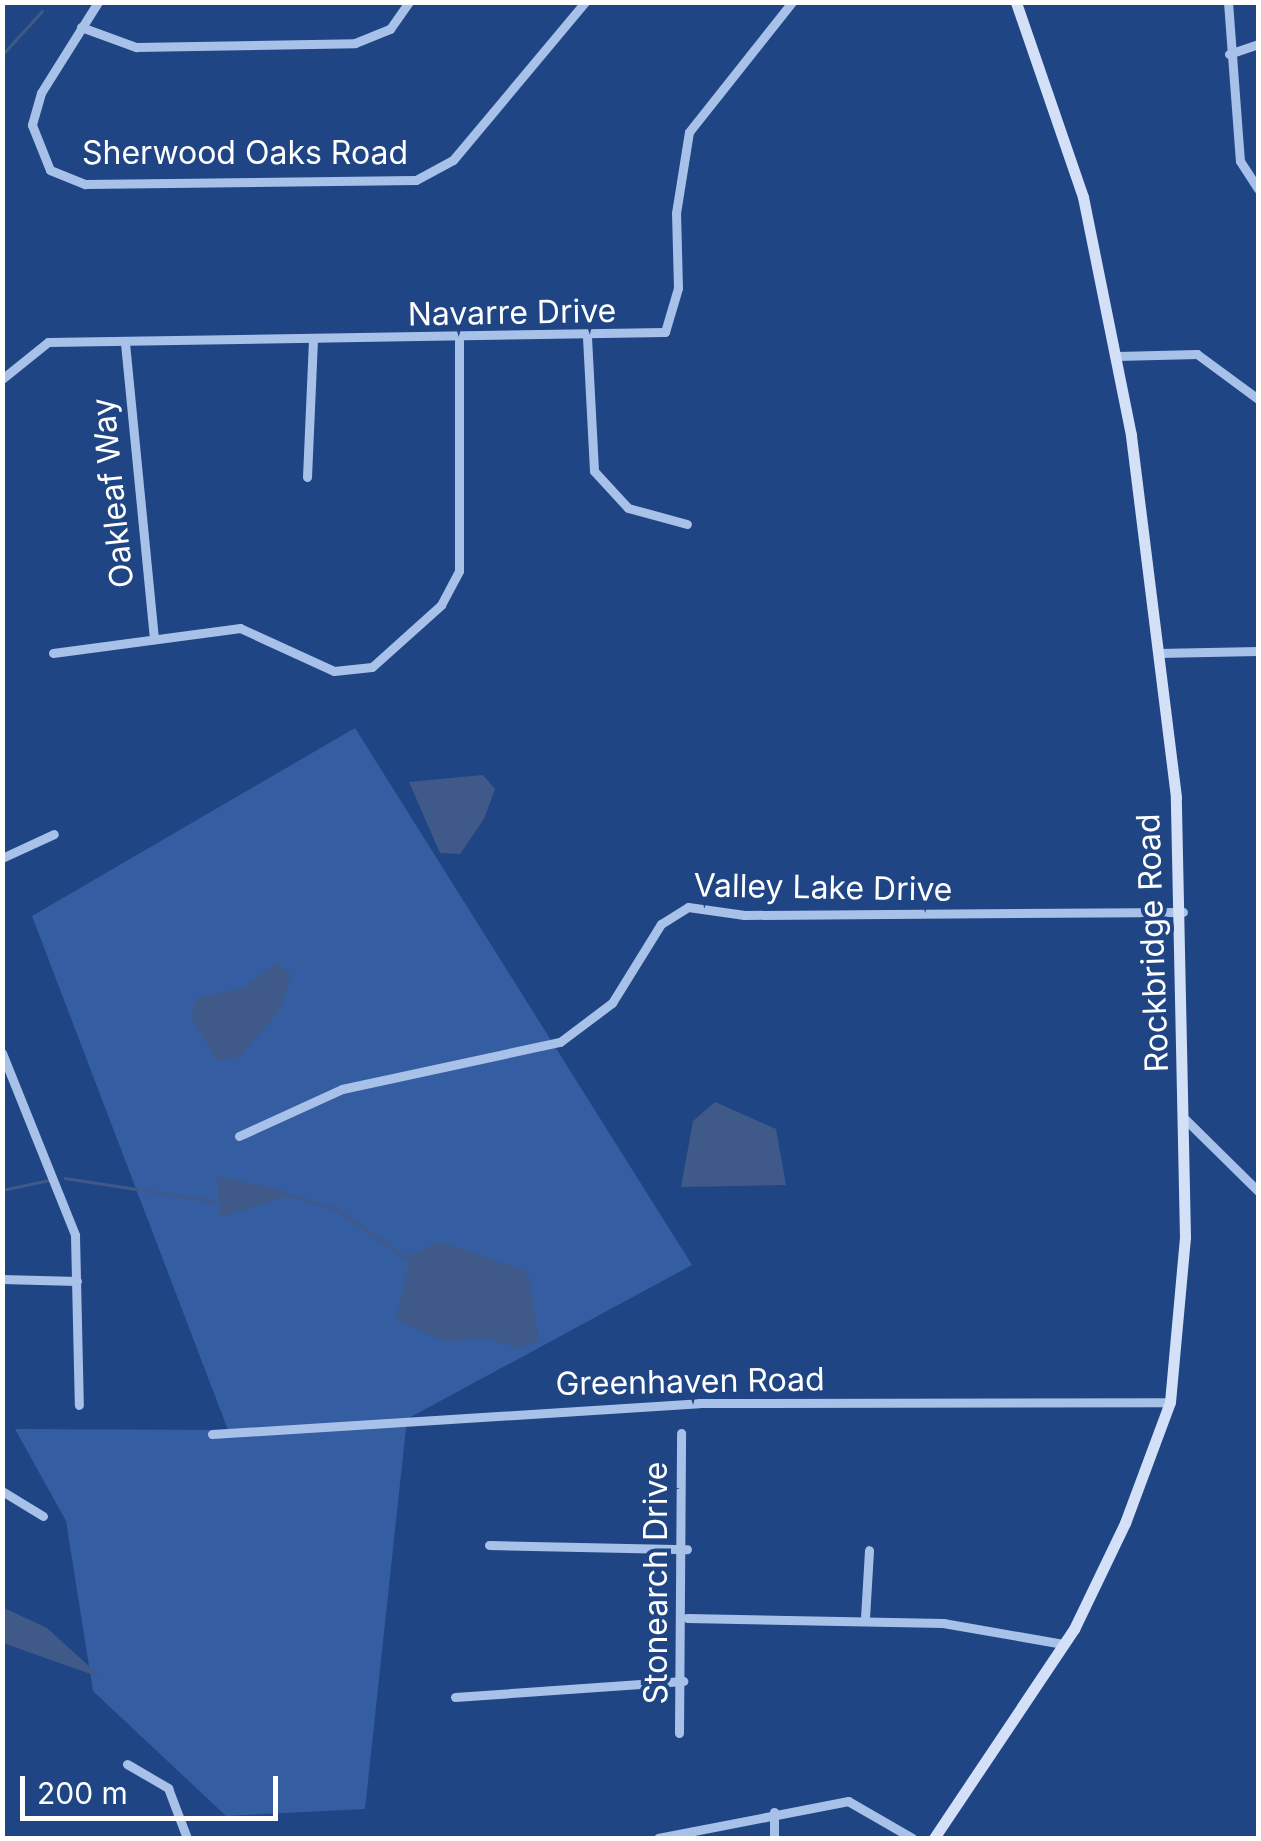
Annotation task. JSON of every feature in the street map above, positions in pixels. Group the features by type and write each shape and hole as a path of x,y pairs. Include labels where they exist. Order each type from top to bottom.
{"main road":[{"name":"Rockbridge Road","path":"934,1838 1094,1594 1170,1402 1185,1120 1183,912 1158,652 1117,356 1083,197 1016,2"}],"street":[{"name":"Sherwood Oaks Road","path":"98,2 81,27 32,125 35,150 72,182 416,180 453,160 585,2"},
{"path":"81,27 136,47 355,44 390,29 410,2"},
{"name":"Navarre Drive","path":"2,379 36,346 653,336 673,322 688,132 792,2"},
{"path":"1228,2 1229,54 1242,174 1258,190"},
{"path":"1229,54 1258,44"},
{"path":"586,337 594,471 628,508 687,524"},
{"path":"307,476 313,340"},
{"path":"53,653 240,628 347,673 372,667 441,605 460,557 458,340"},
{"name":"Oakleaf Way","path":"125,343 154,638"},
{"path":"1117,356 1196,354 1258,400"},
{"path":"1158,652 1258,651"},
{"path":"2,858 54,834"},
{"name":"Valley Lake Drive","path":"239,1136 342,1089 560,1042 612,1003 660,924 688,907 798,916 1183,912"},
{"path":"2,1053 65,1197 78,1281 79,1405"},
{"path":"1185,1120 1258,1191"},
{"path":"2,1279 78,1281"},
{"name":"Greenhaven Road","path":"212,1434 699,1403 1170,1402"},
{"name":"Stonearch Drive","path":"679,1733 687,1549 681,1433"},
{"path":"2,1491 44,1516"},
{"path":"489,1545 687,1549"},
{"path":"865,1618 869,1550"},
{"path":"686,1618 865,1618 1062,1644"},
{"path":"455,1697 684,1681"},
{"path":"126,1764 168,1788 187,1838"},
{"path":"658,1838 774,1812 848,1801 912,1838"},
{"path":"774,1812 774,1838"}],"shaded area":[{"path":"355,728 692,1265 407,1419 365,1809 226,1816 93,1691 66,1521 15,1429 228,1430 32,916"},
{"path":"483,775 495,789 484,819 460,854 440,853 409,782"},
{"path":"277,963 291,974 281,1008 241,1056 217,1061 191,1017 196,998 243,988"},
{"path":"715,1102 776,1129 786,1185 681,1187 693,1121"},
{"path":"217,1176 286,1191 286,1197 220,1217"},
{"path":"439,1241 528,1272 539,1340 518,1348 487,1338 446,1342 396,1320 410,1256"},
{"path":"2,1607 47,1628 102,1678 3,1643"}],"waterway":[{"path":"2,55 42,11"},
{"path":"65,1178 213,1201"},
{"path":"2,1190 49,1180"},
{"path":"286,1194 337,1209 409,1260"}]}
